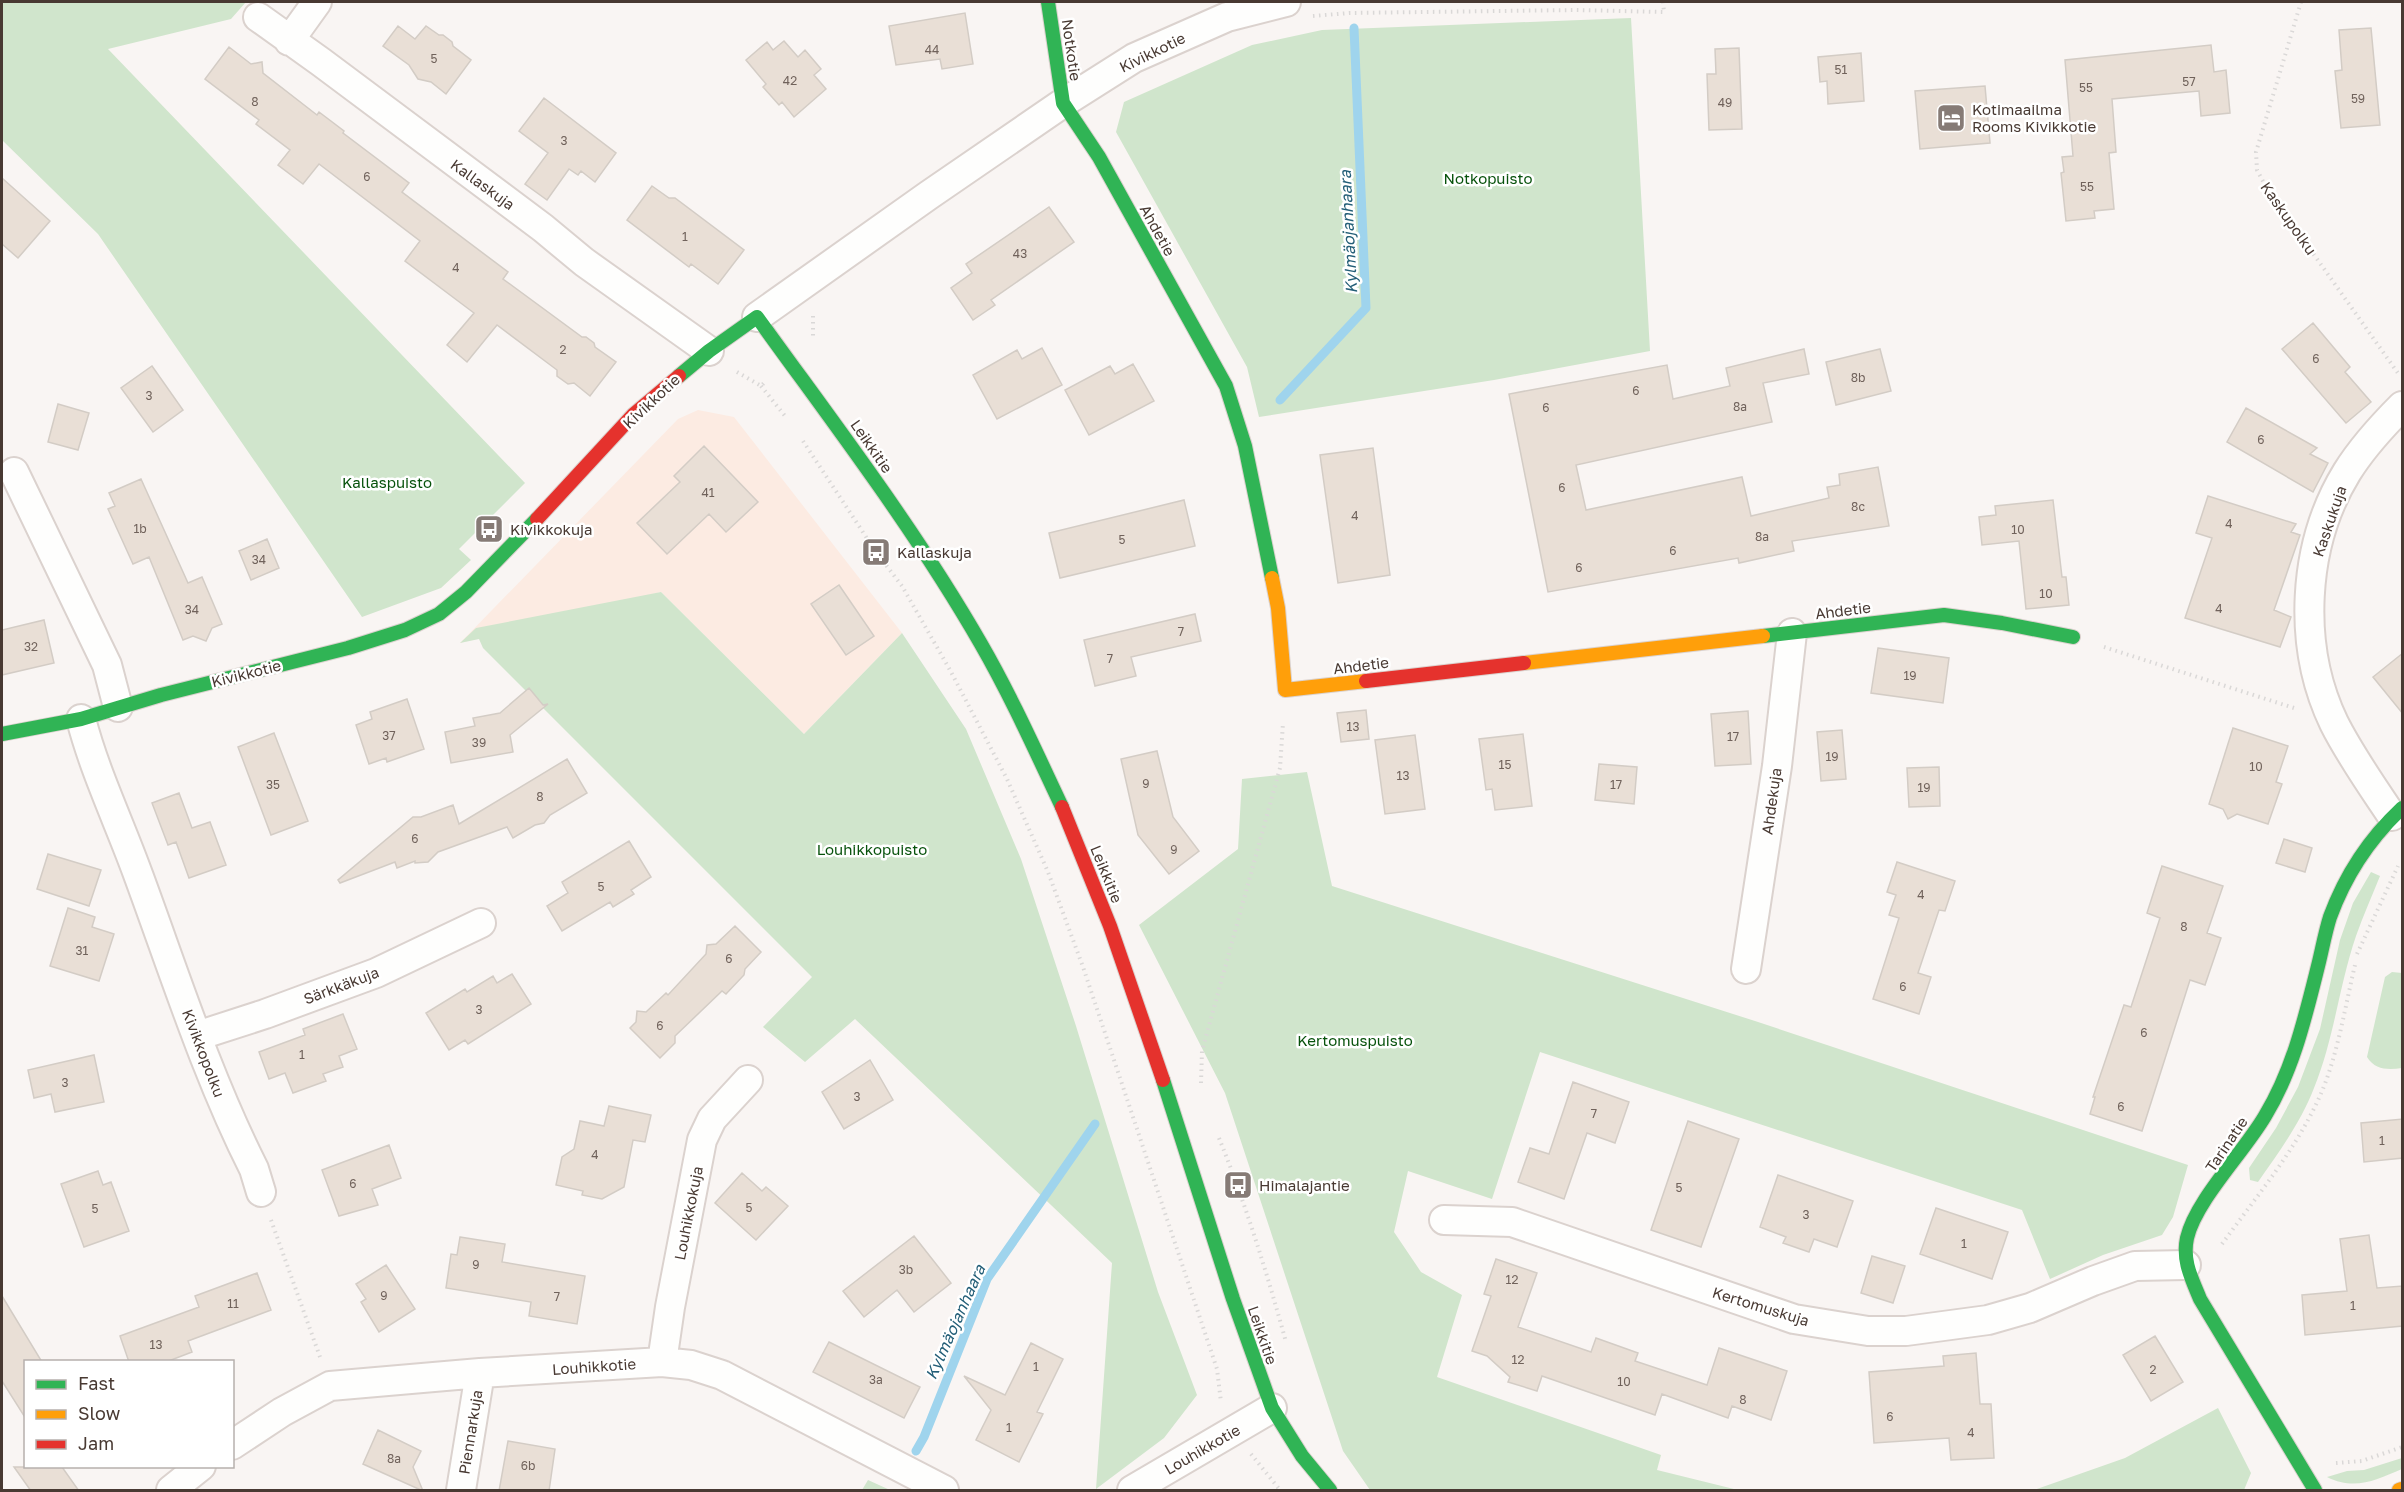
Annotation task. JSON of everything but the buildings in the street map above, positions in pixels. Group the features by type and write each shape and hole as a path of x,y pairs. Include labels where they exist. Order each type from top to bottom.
{"street":[{"path":"290,41 317,2"},
{"name":"Notkotie","path":"1048,2 1063,103"},
{"name":"Kivikkotie","path":"2,734 81,718 348,648 405,630 440,614 466,592 634,414 709,351 825,267 1063,103 1134,57 1227,17 1296,9"},
{"name":"Kallaskuja","path":"258,17 543,228 584,262 709,351"},
{"name":"Ahdetie","path":"1063,103 1099,157 1226,386 1245,446 1278,608 1285,690 1944,615 2002,622 2073,637"},
{"name":"Leikkitie","path":"757,317 899,513 955,601 1003,683 1045,770 1110,926 1171,1102 1233,1299 1272,1408 1302,1456 1330,1491"},
{"name":"Kaskukuja","path":"2397,812 2363,773 2334,722 2318,679 2310,634 2314,560 2330,509 2346,474 2362,451 2403,406"},
{"path":"14,472 107,665 118,707"},
{"name":"Ahdekuja","path":"1746,969 1777,766 1792,633"},
{"name":"Kivikkopolku","path":"81,718 197,1036 254,1169 261,1192"},
{"name":"Tarinatie","path":"2315,1491 2212,1321 2191,1281 2186,1265 2187,1239 2196,1213 2244,1150 2266,1115 2287,1072 2301,1033 2322,947 2339,893 2357,861 2397,812"},
{"name":"Särkkäkuja","path":"197,1036 266,1014 376,973 481,923"},
{"name":"Louhikkokuja","path":"662,1362 670,1307 702,1140 712,1119 748,1080"},
{"name":"Kertomuskuja","path":"1444,1220 1512,1222 1794,1319 1868,1331 1906,1331 1988,1320 2030,1308 2092,1281 2135,1266 2186,1265"},
{"name":"Louhikkotie","path":"234,1444 282,1412 330,1386 480,1373 662,1362 691,1365 722,1375 944,1491"},
{"name":"Piennarkuja","path":"461,1491 480,1373"},
{"name":"Louhikkotie","path":"1132,1491 1272,1408"},
{"path":"171,1491 200,1468"}],"path":[{"path":"1296,9 1349,13 1576,10 1664,12 1663,2"},
{"name":"Kaskupolku","path":"2301,2 2256,152 2257,170 2266,187 2403,379"},
{"path":"761,386 789,362 814,345 813,317 818,308"},
{"path":"732,372 739,371 761,386 788,419"},
{"path":"800,437 876,552 902,586 950,670 1007,779 1039,851 1083,967 1216,1369 1222,1411 1233,1430 1280,1491"},
{"path":"2073,637 2334,722"},
{"path":"1171,1102 1201,1090 1202,1051 1280,768 1285,690"},
{"path":"2219,1248 2302,1132 2320,1096 2339,1035 2358,951 2403,857"},
{"path":"261,1192 330,1386"}],"shaded area":[{"path":"698,410 734,417 902,633 804,734 661,592 460,643 678,419"}],"green space":[{"name":"Kallaspuisto","path":"2,2 246,2 231,19 108,49 525,483 459,549 471,560 441,588 362,617 98,234 2,140"},
{"name":"Notkopuisto","path":"1631,18 1650,351 1494,380 1259,417 1247,367 1116,132 1124,102 1252,45 1322,30"},
{"name":"Louhikkopuisto","path":"661,592 804,734 902,633 966,729 1021,859 1076,1026 1158,1292 1197,1395 1164,1438 1096,1489 1112,1263 855,1019 805,1062 763,1027 812,977 483,648 479,639 460,643 476,628"},
{"name":"Kertomuspuisto","path":"1307,772 1332,886 1755,1021 2188,1165 2173,1217 2162,1235 2103,1255 2050,1279 2022,1210 1540,1052 1492,1199 1408,1171 1394,1232 1421,1272 1462,1295 1437,1377 1661,1455 1657,1470 1738,1490 1370,1490 1343,1451 1225,1093 1139,925 1238,849 1242,779"},
{"path":"2371,872 2380,876 2356,936 2327,1051 2309,1101 2258,1182 2250,1180 2249,1168 2276,1128 2298,1087 2320,1029 2340,940 2353,903"},
{"path":"2392,972 2402,973 2402,1068 2387,1069 2378,1067 2367,1057 2385,977"},
{"path":"2218,1408 2251,1473 2244,1490 2034,1490 2125,1458"},
{"path":"2402,1458 2402,1469 2365,1482 2347,1483 2327,1477 2347,1471 2364,1470"},
{"path":"868,1480 890,1490 862,1490"}],"waterway":[{"name":"Kylmäojanhaara","path":"1280,400 1366,308 1354,28"},
{"name":"Kylmäojanhaara","path":"916,1451 924,1437 987,1279 1095,1124"}],"traffic: fast":[{"path":"1048,2 1063,103 1099,157 1226,386 1245,446 1272,578"},
{"path":"679,376 709,351 757,317 873,478 956,601 1003,684 1062,807"},
{"path":"2,734 81,719 161,695 348,648 405,630 439,614 466,592 537,519"},
{"path":"1763,636 1944,615 2002,623 2073,637"},
{"path":"2315,1490 2200,1299 2189,1270 2186,1254 2187,1238 2192,1223 2210,1192 2256,1130 2275,1098 2291,1062 2330,917 2343,887 2369,845 2402,808"},
{"path":"1163,1080 1233,1299 1272,1408 1302,1456 1330,1490"}],"traffic: slow":[{"path":"1272,578 1278,608 1285,690 1366,681"},
{"path":"1524,663 1763,636"}],"traffic: jam":[{"path":"537,519 634,414 679,376"},
{"path":"1366,681 1524,663"},
{"path":"1062,807 1110,926 1163,1080"}],"place":[{"name":"Kotimaailma Rooms Kivikkotie","path":"1951,118"},
{"name":"Kivikkokuja","path":"489,529"},
{"name":"Kallaskuja","path":"876,552"},
{"name":"Himalajantie","path":"1238,1185"}]}
